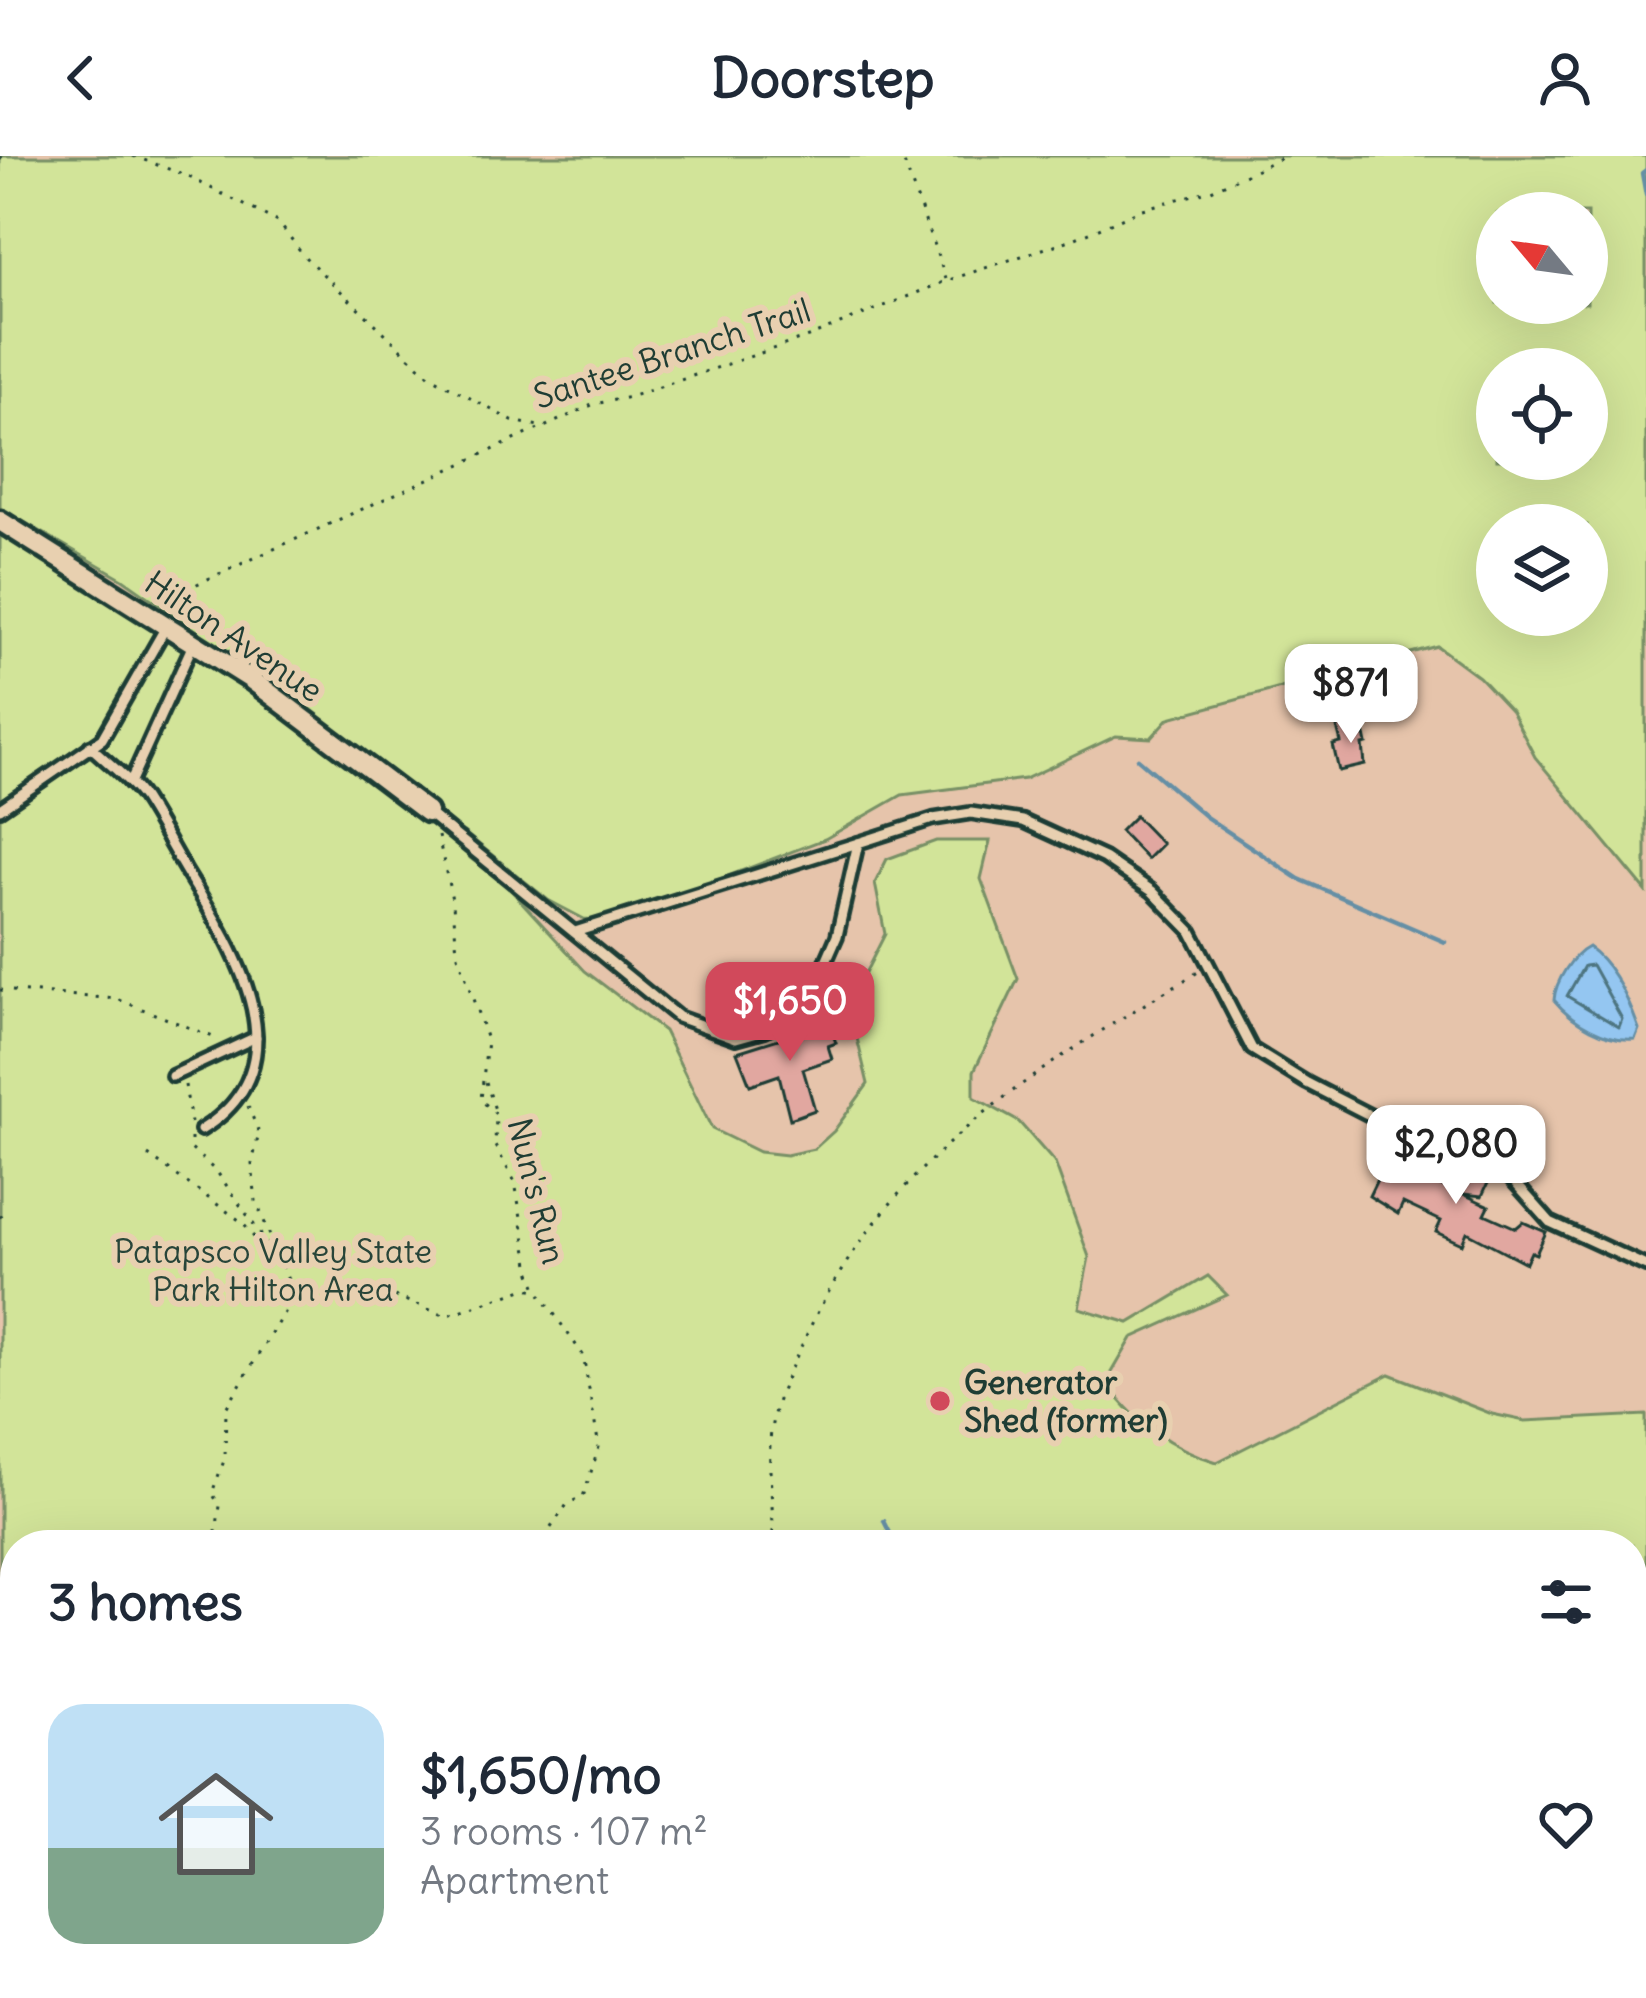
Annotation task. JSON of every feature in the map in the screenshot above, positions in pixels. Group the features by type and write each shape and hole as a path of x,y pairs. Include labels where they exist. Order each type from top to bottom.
{"street":[{"name":"Hilton Avenue","path":"0,520 271,694 427,812"}],"lane":[{"path":"0,809 90,746 113,723 158,619"},
{"path":"130,783 194,642"},
{"path":"90,746 142,796 248,984 256,1036 254,1062 237,1098 200,1130"},
{"path":"427,812 678,1017 736,1038 765,1030 799,1010 825,967 858,843"},
{"path":"575,932 933,819 971,813 1023,821 1104,858 1152,891 1191,931 1252,1049 1416,1139 1458,1135 1486,1150 1550,1222 1646,1266"},
{"path":"177,1077 256,1036"}],"path":[{"name":"Santee Branch Trail","path":"134,156 234,197 278,222 306,258 430,376 512,421 544,427 594,404 630,397 808,337 946,280 1076,238 1142,209 1211,190 1285,156"},
{"path":"896,156 903,160 918,190 946,280"},
{"path":"158,619 197,584 544,427"},
{"name":"Nun's Run","path":"446,826 437,838 453,904 457,952 488,1040 481,1100 496,1114 495,1146 515,1182 515,1201 538,1291 583,1355 599,1447 583,1497 568,1503 549,1530"},
{"path":"773,1530 773,1418 818,1311 856,1246 943,1146 994,1101 1210,965"},
{"path":"0,990 103,996 211,1039 256,1036"},
{"path":"177,1077 191,1113"},
{"path":"485,1080 496,1114"},
{"path":"237,1098 248,1105 260,1133 252,1164 256,1201 294,1295"},
{"path":"191,1149 217,1172 276,1257"},
{"path":"148,1155 231,1213 260,1247 276,1257"},
{"path":"0,1215 4,1223"},
{"path":"294,1295 394,1296 446,1316 526,1288 538,1291"},
{"path":"216,1530 220,1506 212,1493 225,1458 226,1408 294,1295"}],"green space":[{"name":"Patapsco Valley State Park Hilton Area","path":"0,156 1646,156 1646,891 1535,757 1511,711 1479,677 1437,646 1169,718 1151,738 1116,736 1025,779 902,795 825,839 670,898 597,920 584,919 548,900 466,834 470,858 507,886 585,971 664,1031 712,1129 759,1152 786,1155 814,1149 834,1131 868,1084 849,1005 885,934 875,883 887,859 936,841 990,841 981,879 1018,979 974,1071 974,1097 1019,1122 1055,1163 1089,1257 1079,1308 1129,1323 1208,1276 1227,1295 1132,1338 1107,1381 1127,1408 1169,1441 1217,1462 1390,1374 1492,1414 1525,1421 1646,1415 1646,1530 0,1530 0,514 250,668 123,579 0,508"}],"water":[{"path":"1588,947 1605,963 1625,995 1639,1029 1635,1039 1591,1029 1554,1000 1565,970"}],"building":[{"path":"1362,721 1365,765 1339,771 1333,745 1341,743 1337,727"},
{"path":"1135,816 1162,844 1147,859 1120,831"},
{"path":"829,1023 836,1043 828,1046 832,1059 803,1069 815,1110 790,1119 779,1075 750,1085 737,1052"},
{"path":"1472,1153 1493,1172 1482,1196 1463,1194 1489,1206 1485,1214 1516,1228 1523,1222 1546,1232 1526,1263 1467,1232 1462,1244 1436,1232 1441,1221 1403,1203 1398,1214 1369,1196 1382,1169 1390,1173 1400,1157 1417,1165 1414,1173 1452,1190"}],"waterway":[{"path":"1646,170 1642,173 1646,195"},
{"path":"1138,759 1206,817 1299,879 1445,942"},
{"path":"884,1521 888,1530"}],"place":[{"name":"Generator Shed (former)","path":"940,1401"}]}
